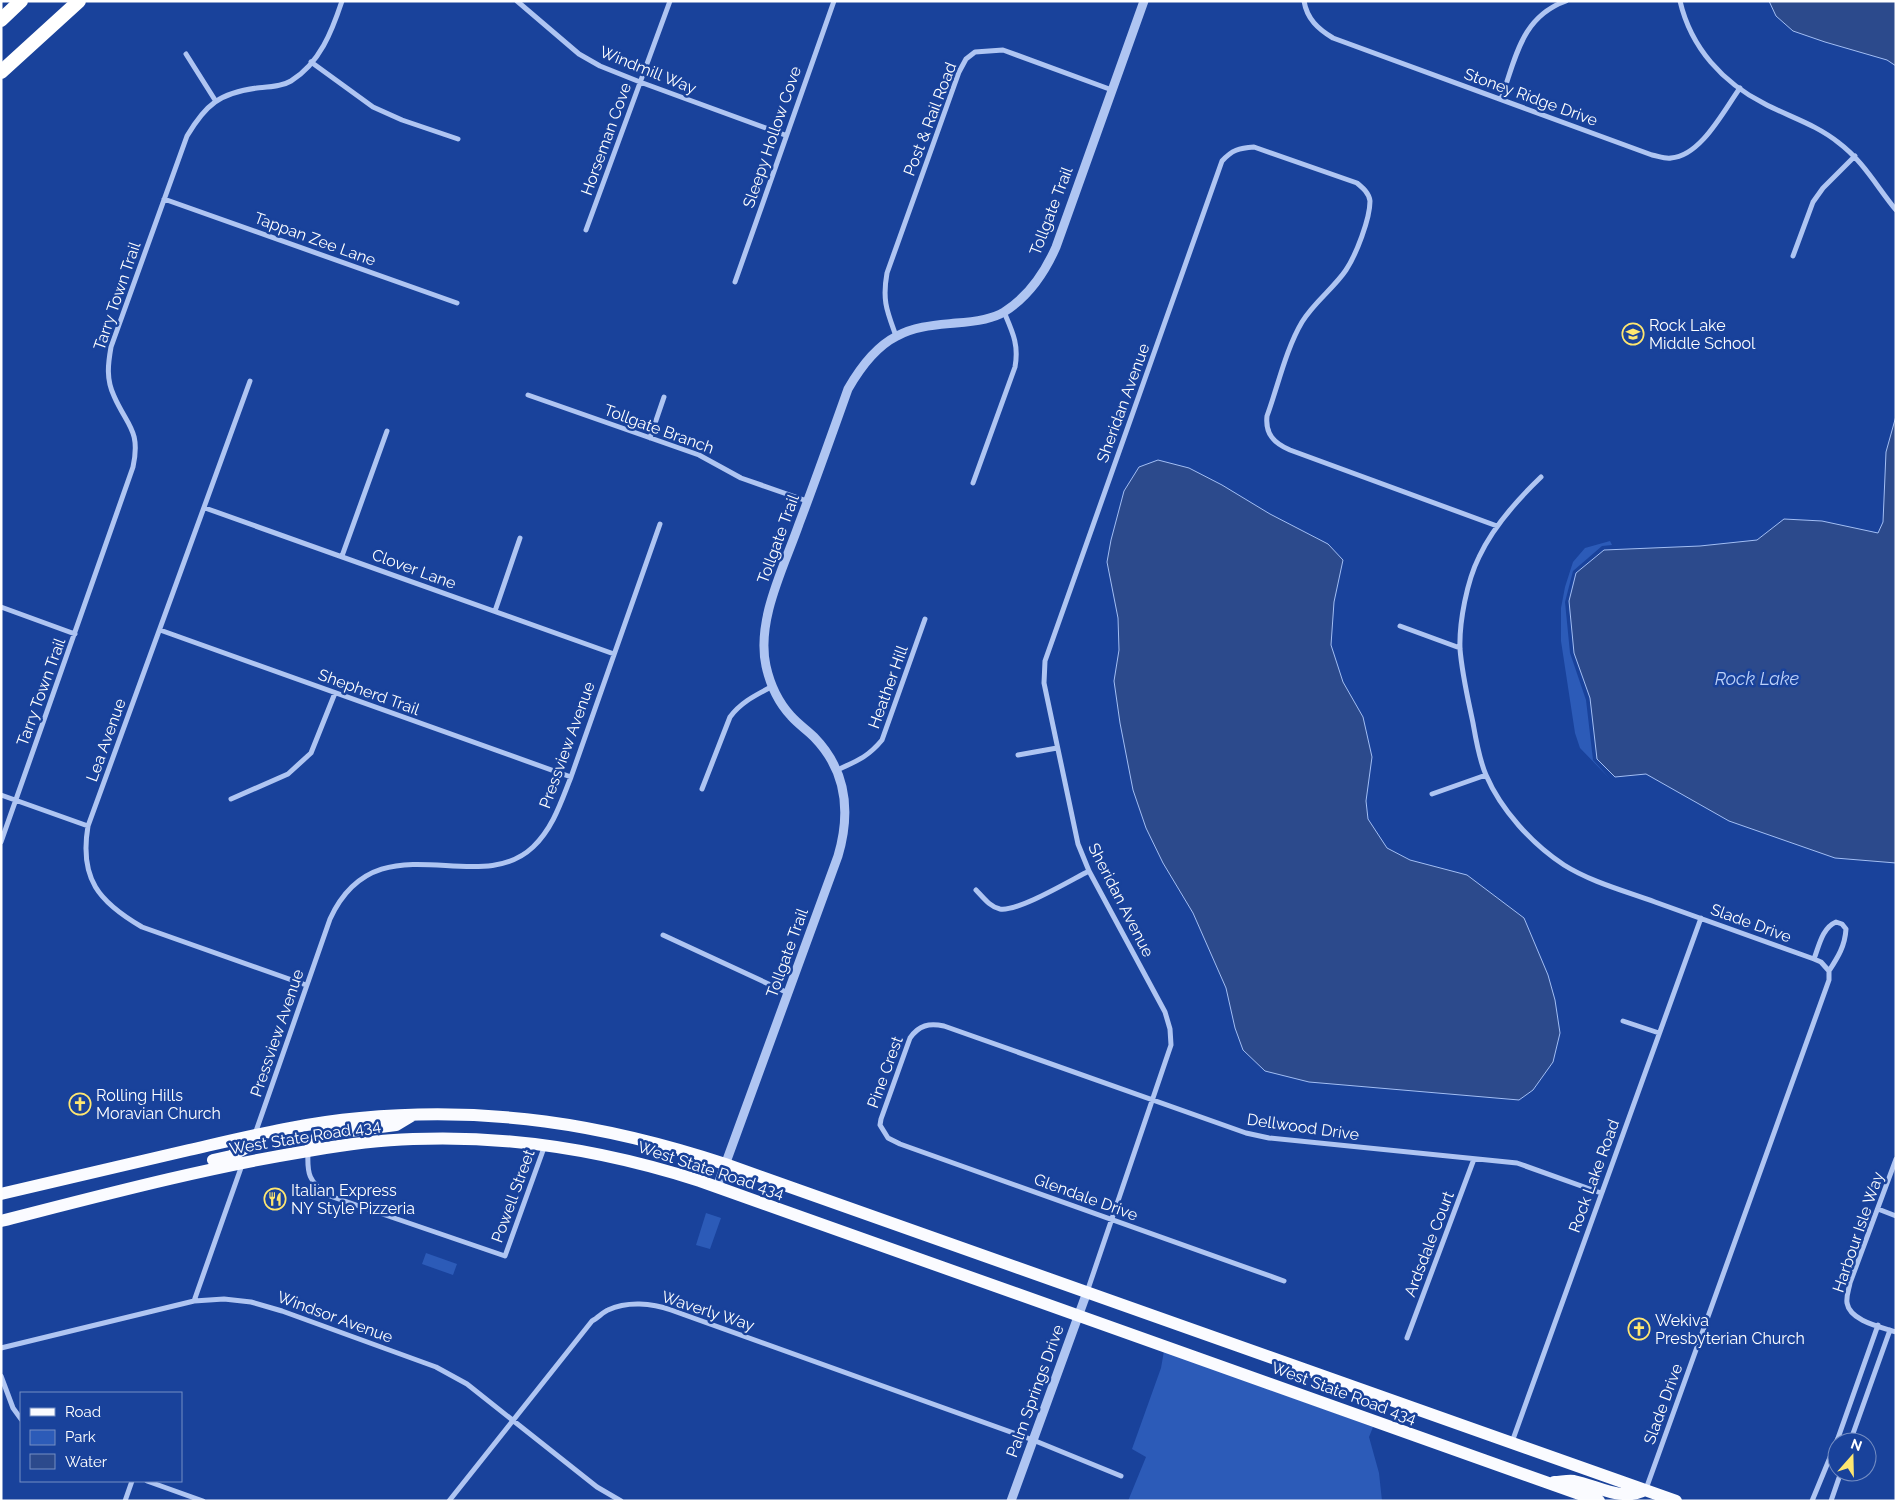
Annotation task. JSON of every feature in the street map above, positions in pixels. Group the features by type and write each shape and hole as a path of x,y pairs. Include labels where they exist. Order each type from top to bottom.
{"highway":[{"path":"1,20 21,1"},
{"path":"1,72 79,1"}],"main road":[{"path":"1,1194 255,1135 332,1121 413,1114 489,1115 560,1123 638,1138 725,1164 1676,1501"},
{"path":"308,1151 317,1137 326,1134 396,1125 413,1114"},
{"path":"170,1178 189,1166 231,1156 249,1146 255,1135"},
{"name":"West State Road 434","path":"1,1221 170,1178 352,1143 413,1138 518,1141 545,1145 627,1160 674,1172 1599,1501"},
{"path":"1549,1483 1572,1481 1624,1497 1637,1496 1645,1490"}],"street":[{"path":"186,54 215,100 233,94 290,82 311,62 324,46 342,1"},
{"name":"Windmill Way","path":"516,1 579,54 600,66 786,135"},
{"name":"Horseman Cove","path":"586,230 670,1"},
{"name":"Sleepy Hollow Cove","path":"735,282 834,1"},
{"name":"Tollgate Trail","path":"717,1187 842,843 846,815 842,785 837,770 814,737 790,715 772,686 766,666 764,636 766,622 807,501 853,380 871,355 896,336 917,329 988,318 1004,312 1035,284 1051,259 1144,1"},
{"name":"Stoney Ridge Drive","path":"1304,1 1307,14 1314,24 1333,38 1501,98 1652,155 1672,158 1691,151 1701,142 1740,88"},
{"path":"1501,98 1523,38 1531,24 1539,15 1553,6 1566,1"},
{"path":"1680,1 1692,36 1702,53 1718,72 1764,104 1820,130 1839,142 1855,156 1896,210"},
{"name":"Post & Rail Road","path":"896,336 885,306 884,290 887,274 959,72 966,59 975,52 1003,50 1112,90"},
{"path":"311,62 373,107 402,120 458,139"},
{"name":"Tarry Town Trail","path":"1,842 133,467 136,439 131,426 113,395 108,366 111,346 187,136 205,109 215,100"},
{"name":"Sheridan Avenue","path":"1088,1292 1171,1046 1170,1029 1165,1012 1089,871 1078,844 1044,683 1045,661 1222,161 1230,153 1238,148 1254,147 1357,183 1364,189 1370,200 1368,214 1346,271 1314,305 1294,338 1267,416 1266,425 1270,435 1277,444 1290,450 1497,526"},
{"path":"1793,256 1813,202 1855,156"},
{"name":"Tappan Zee Lane","path":"164,199 457,303"},
{"path":"973,483 1015,368 1018,353 1015,337 1004,312"},
{"name":"Lea Avenue","path":"250,381 88,826 86,841 89,871 94,885 103,899 120,914 142,927 306,985"},
{"name":"Tollgate Branch","path":"528,395 699,455 741,478 807,501"},
{"path":"650,438 664,397"},
{"path":"342,556 387,431"},
{"name":"Slade Drive","path":"1541,477 1497,526 1479,557 1470,580 1463,612 1460,648 1471,717 1486,774 1501,801 1522,829 1564,865 1616,888 1814,959 1821,962 1829,971 1825,990 1645,1490"},
{"name":"Clover Lane","path":"205,508 614,654"},
{"name":"Pressview Avenue","path":"255,1135 330,918 337,903 358,881 376,871 396,866 415,864 477,866 504,862 521,856 533,848 547,831 571,777 660,524"},
{"path":"495,611 520,538"},
{"path":"1,607 75,634"},
{"name":"Heather Hill","path":"837,770 863,759 882,740 925,619"},
{"path":"1400,626 1460,648"},
{"name":"Shepherd Trail","path":"160,630 571,777"},
{"path":"702,789 730,717 749,698 772,686"},
{"path":"231,799 288,774 302,763 311,753 318,740 335,694"},
{"path":"1018,755 1057,748"},
{"path":"1432,794 1486,774"},
{"path":"1,794 88,826"},
{"path":"976,890 988,903 999,908 1010,909 1024,904 1089,871"},
{"name":"Rock Lake Road","path":"1512,1443 1701,918"},
{"path":"1814,959 1825,930 1830,924 1836,922 1842,924 1846,929 1845,940 1839,956 1829,971"},
{"path":"663,935 788,994"},
{"path":"1623,1021 1659,1033"},
{"name":"Dellwood Drive","path":"924,1025 935,1024 944,1026 1246,1134 1269,1138 1517,1163 1601,1193"},
{"name":"Pine Crest","path":"883,1133 880,1125 881,1119 910,1038 915,1030 924,1025"},
{"name":"Glendale Drive","path":"883,1133 900,1144 1284,1280"},
{"name":"Powell Street","path":"308,1151 307,1171 314,1185 327,1195 505,1256 545,1145"},
{"name":"Ardsdale Court","path":"1407,1338 1474,1159"},
{"name":"Harbour Isle Way","path":"1854,1432 1893,1331 1860,1318 1851,1312 1847,1303 1850,1283 1896,1159"},
{"path":"194,1302 242,1163"},
{"path":"1878,1209 1896,1216"},
{"name":"Palm Springs Drive","path":"1011,1501 1088,1292"},
{"name":"Windsor Avenue","path":"1,1348 194,1302 224,1299 251,1302 282,1310 427,1364 467,1384 597,1487 621,1501"},
{"name":"Waverly Way","path":"449,1501 592,1321 608,1310 624,1305 643,1304 671,1310 1033,1440"},
{"path":"1812,1501 1838,1438 1878,1325"},
{"path":"1,1376 13,1408 20,1418"},
{"path":"1033,1440 1121,1476"},
{"path":"125,1501 132,1482"},
{"path":"150,1482 203,1501"},
{"path":"1831,1501 1838,1482"}],"green space":[{"path":"1610,541 1612,545 1602,546 1573,571 1565,602 1570,653 1586,700 1593,760 1610,779 1580,748 1575,733 1561,641 1561,608 1573,562 1585,548"},
{"path":"706,1213 721,1218 710,1249 696,1245"},
{"path":"426,1253 457,1264 453,1275 422,1264"},
{"path":"1164,1351 1373,1427 1369,1437 1379,1473 1382,1501 1128,1501 1146,1457 1132,1449 1161,1368"}],"water":[{"path":"1769,1 1896,1 1896,66 1887,60 1793,31 1776,16"},
{"name":"Rock Lake","path":"1896,416 1896,863 1835,858 1729,821 1646,774 1615,777 1597,759 1590,698 1574,653 1569,601 1576,573 1604,550 1700,546 1757,540 1784,519 1822,521 1878,533 1883,522 1886,452"},
{"path":"1158,460 1189,468 1222,485 1270,514 1328,544 1343,560 1334,602 1331,645 1343,682 1363,717 1372,757 1366,801 1368,819 1387,848 1410,860 1467,875 1524,918 1548,975 1555,1000 1560,1033 1553,1062 1533,1090 1519,1100 1309,1082 1265,1071 1243,1050 1235,1028 1226,988 1193,913 1163,863 1146,828 1133,790 1120,723 1114,681 1119,650 1118,618 1107,562 1124,491 1139,467"}],"place":[{"name":"Rock Lake Middle School","path":"1633,334"},
{"name":"Rolling Hills Moravian Church","path":"80,1104"},
{"name":"Italian Express NY Style Pizzeria","path":"275,1199"},
{"name":"Wekiva Presbyterian Church","path":"1639,1329"}]}
